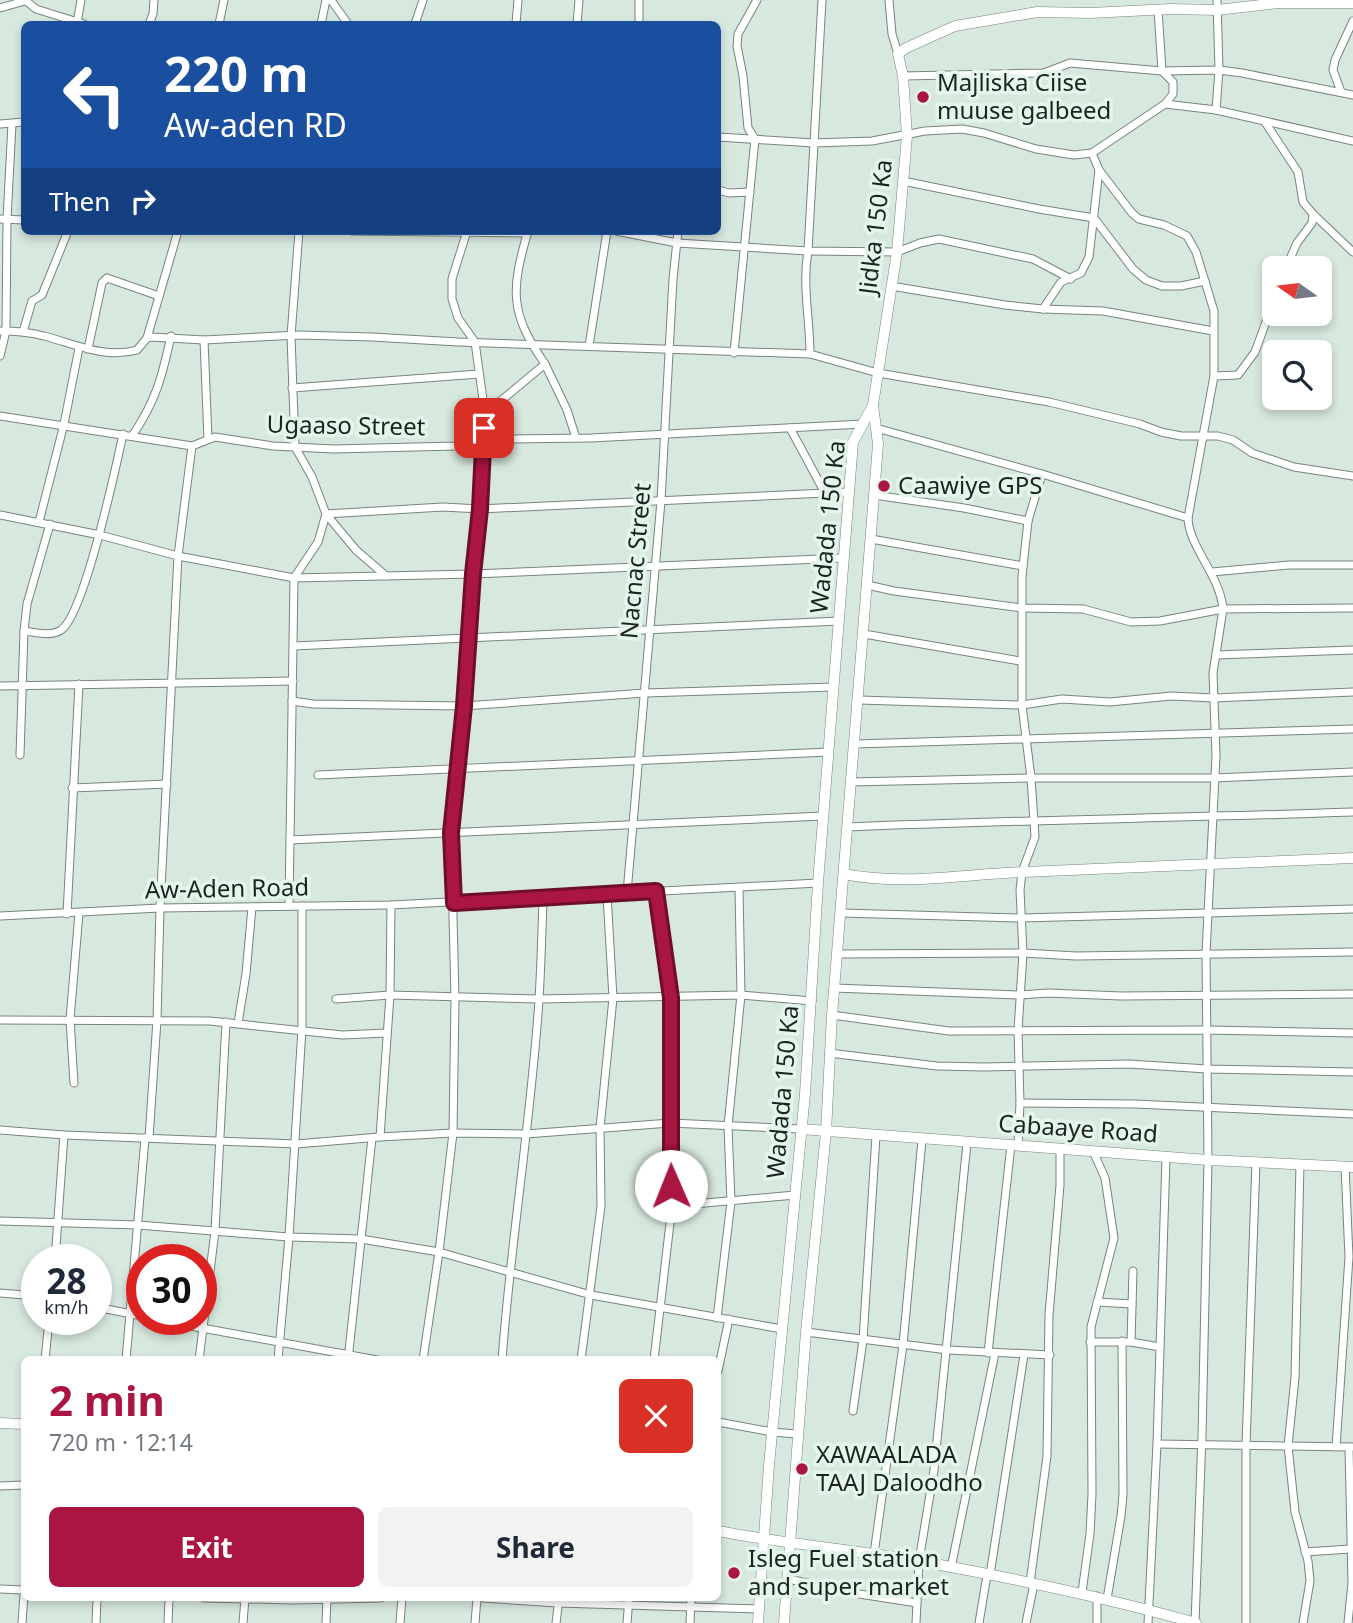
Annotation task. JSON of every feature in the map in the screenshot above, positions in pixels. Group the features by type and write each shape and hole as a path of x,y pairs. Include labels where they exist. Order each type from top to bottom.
{"street":[{"path":"81,0 81,21"},
{"path":"150,21 153,0"},
{"path":"220,21 224,0"},
{"path":"322,21 328,0"},
{"path":"328,0 346,21"},
{"path":"416,21 423,0"},
{"path":"516,21 519,0"},
{"path":"577,21 579,0"},
{"path":"639,0 639,21"},
{"path":"734,353 755,139 748,128 737,46 738,34 757,0"},
{"path":"810,355 804,272 808,251 822,0"},
{"path":"889,0 892,34 898,54 955,26 1037,12 1158,10 1278,2 1353,3"},
{"path":"0,8 25,1 36,9 72,21"},
{"path":"1216,110 1219,70 1217,5"},
{"path":"721,137 814,143 872,141 925,131 962,130 984,133 1036,149 1074,155 1093,153 1166,104 1173,94 1173,82 1161,71 1158,10"},
{"path":"1341,92 1333,70 1353,21"},
{"name":"Jidka 150 Ka","path":"873,405 897,252 908,136 903,76 898,54"},
{"path":"903,76 1044,73 1070,63 1161,71 1219,70 1353,94"},
{"path":"1166,104 1216,110 1353,141"},
{"path":"0,124 21,122"},
{"path":"1265,122 1298,172 1303,202 1352,250"},
{"path":"0,356 3,331 4,219 12,124"},
{"path":"721,1532 919,1561 1082,1592 1195,1623 1208,1160 1206,953 1216,732 1213,673 1223,609 1212,572 1188,529 1188,518 1214,376 1214,311 1196,252 1187,236 1164,225 1139,219 1132,213 1100,170 1093,153"},
{"path":"1043,309 1061,282 1081,273 1089,257 1100,170"},
{"path":"903,181 1094,218 1133,270 1146,280 1162,286 1181,286 1205,281"},
{"path":"721,191 750,192"},
{"path":"1291,256 1312,223 1313,214"},
{"path":"23,332 32,301 42,295 66,235"},
{"path":"3,331 42,335 79,348 128,353 137,350 147,338 177,235"},
{"path":"299,235 291,335 295,447 312,477 326,514 356,550 387,576"},
{"path":"424,1356 453,1133 455,999 451,833 459,768 485,414 475,342 458,318 452,299 452,279 466,235"},
{"path":"527,235 514,288 519,315 531,344 545,364 567,410 576,438"},
{"path":"589,346 606,235"},
{"path":"637,235 677,243 808,251 897,252 939,239 1032,259 1070,279"},
{"name":"Nacnac Street","path":"627,893 661,501 678,235"},
{"path":"88,349 102,283 107,278 159,296"},
{"path":"891,286 1004,305 1103,311 1213,331"},
{"path":"1214,376 1238,375 1255,352 1264,326"},
{"path":"147,338 204,340 291,335 810,355 878,373 1049,402 1181,436 1218,436 1233,440 1252,453 1294,467 1353,476"},
{"path":"132,436 157,395 171,337"},
{"path":"204,340 208,439"},
{"path":"39,522 64,424 79,348"},
{"path":"485,414 545,364"},
{"path":"292,388 479,374"},
{"name":"Wadada 150 Ka","path":"758,1623 772,1433 812,1000 818,883 848,492 853,442 873,405"},
{"name":"Wadada 150 Ka","path":"784,1623 797,1434 826,1132 829,1054 878,444 873,405"},
{"path":"0,416 192,446 178,556 160,908 158,1020 137,1244"},
{"name":"Ugaaso Street","path":"192,446 208,439 224,437 250,443 334,449 863,424"},
{"path":"790,428 825,493"},
{"path":"876,428 1188,518"},
{"path":"24,631 52,634 62,629 71,618 100,535 123,434"},
{"path":"951,1568 992,1353 1020,1103 1018,1030 1023,953 1022,872 1035,838 1031,778 1024,739 1020,661 1023,566 1028,521 1042,474"},
{"path":"326,514 848,492"},
{"path":"874,495 964,508 1028,521"},
{"path":"289,906 294,578 318,542 326,514"},
{"path":"0,515 100,535 178,556 294,578 473,574 843,558"},
{"path":"20,755 27,604 50,524"},
{"path":"871,539 1023,566"},
{"path":"1212,572 1289,565 1353,565"},
{"path":"867,585 1022,608 1083,609 1131,622 1160,621 1223,609 1353,608"},
{"path":"294,646 840,621"},
{"path":"864,634 1020,661"},
{"path":"1216,655 1353,650"},
{"path":"0,685 293,681"},
{"path":"67,914 79,684"},
{"path":"292,701 313,704 464,706 645,693 833,687"},
{"path":"859,699 1022,705 1062,699 1110,702 1171,696 1214,698 1353,692"},
{"path":"855,744 1353,729"},
{"path":"318,775 829,752"},
{"path":"851,782 1214,778 1353,772"},
{"path":"72,788 167,784"},
{"path":"848,827 1034,819 1353,812"},
{"path":"289,840 823,816"},
{"path":"844,874 912,879 1353,858"},
{"name":"Aw-Aden Road","path":"0,916 160,908 454,903 818,883"},
{"path":"717,1318 731,1202 728,1126 741,995 739,888"},
{"path":"655,1356 672,1206 671,998 656,891"},
{"path":"582,1356 601,1206 600,1128 613,998 607,895"},
{"path":"502,1356 539,999 543,899"},
{"path":"348,1356 387,1033 391,905"},
{"path":"278,1356 296,1144 302,1029 302,906"},
{"path":"237,1023 246,974 251,907"},
{"path":"842,913 1021,918 1353,909"},
{"path":"74,1083 70,1019 79,913"},
{"path":"838,954 1023,953 1076,957 1353,952"},
{"path":"834,988 1020,995 1353,994"},
{"path":"336,999 390,995 455,999 539,999 741,995 812,1000"},
{"path":"832,1015 949,1031 1206,1030 1353,1033"},
{"path":"0,1020 226,1022 342,1035 387,1033"},
{"path":"214,1244 226,1022"},
{"path":"829,1054 937,1066 1129,1064 1207,1069 1353,1072"},
{"path":"1020,1103 1207,1106 1353,1114"},
{"path":"0,1130 296,1144 453,1133 526,1134 670,1123 801,1129"},
{"name":"Cabaaye Road","path":"801,1129 1208,1160 1349,1167"},
{"path":"56,1244 64,1135"},
{"path":"853,1411 863,1340 876,1136"},
{"path":"874,1554 904,1345 922,1140"},
{"path":"916,1623 919,1561 934,1470 948,1350 967,1143"},
{"path":"1026,1623 1047,1456 1050,1289 1060,1185 1060,1149"},
{"path":"1082,1592 1092,1494 1091,1326 1114,1238 1105,1178 1093,1152"},
{"path":"1148,1623 1166,1157"},
{"path":"1246,1623 1246,1445 1256,1162"},
{"path":"1300,1164 1295,1378 1287,1446 1294,1512 1310,1581 1303,1623"},
{"path":"1336,1447 1349,1257 1349,1167"},
{"path":"672,1206 795,1195"},
{"path":"0,1221 138,1225 289,1237 361,1239 439,1252 591,1295 782,1329"},
{"path":"1131,1342 1133,1271"},
{"path":"0,1293 21,1295"},
{"path":"1097,1302 1132,1304"},
{"path":"721,1357 729,1319"},
{"path":"217,1331 343,1356"},
{"path":"806,1332 948,1350 1050,1355"},
{"path":"45,1356 48,1335"},
{"path":"126,1356 129,1335"},
{"path":"200,1356 203,1335"},
{"path":"1090,1342 1122,1341 1160,1347"},
{"path":"1097,1623 1121,1516 1123,1494 1122,1341"},
{"path":"979,1623 1024,1355"},
{"path":"0,1423 21,1424"},
{"path":"721,1423 772,1433 797,1434"},
{"path":"1157,1444 1351,1447 1352,1583 1348,1623"},
{"path":"0,1486 21,1485"},
{"path":"1305,1552 1350,1549"},
{"path":"788,1579 917,1603"},
{"path":"0,1589 21,1592"},
{"path":"22,1623 23,1601"},
{"path":"96,1623 97,1601"},
{"path":"168,1623 169,1601"},
{"path":"243,1623 245,1601"},
{"path":"326,1623 327,1601"},
{"path":"400,1623 402,1601"},
{"path":"475,1623 479,1601"},
{"path":"556,1623 558,1601"},
{"path":"627,1623 629,1601 691,1607 759,1609"},
{"path":"690,1623 691,1601"}],"place":[{"name":"Majliska Ciise muuse galbeed","path":"923,97"},
{"name":"Caawiye GPS","path":"884,486"},
{"name":"XAWAALADA TAAJ Daloodho","path":"802,1469"},
{"name":"Isleg Fuel station and super market","path":"734,1573"}],"route":[{"path":"484,428 459,768 451,833 454,903 656,891 671,998 671,1186"}]}
